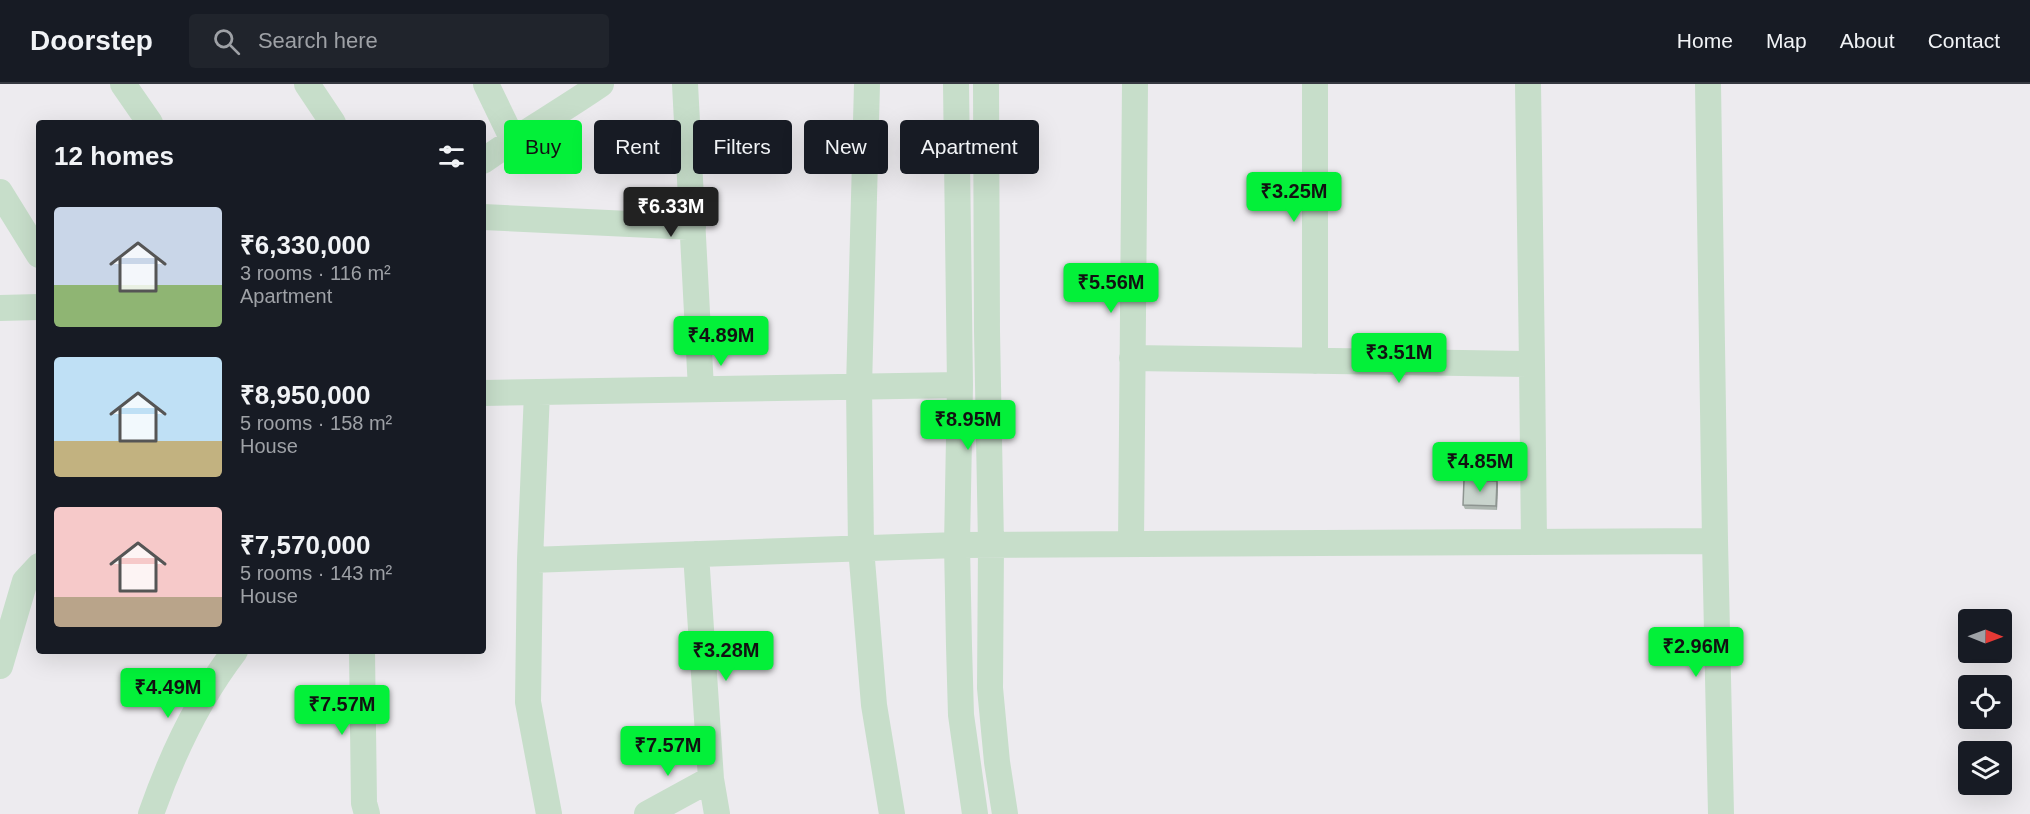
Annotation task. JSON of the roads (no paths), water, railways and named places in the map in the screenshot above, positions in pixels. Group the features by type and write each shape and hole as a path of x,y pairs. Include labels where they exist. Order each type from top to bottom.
{"street":[{"path":"123,84 148,120"},
{"path":"307,84 331,120"},
{"path":"486,84 504,121"},
{"path":"545,120 601,84"},
{"path":"685,84 701,389"},
{"path":"867,84 860,387 861,548 874,705 892,814"},
{"path":"956,84 960,385 957,545 962,716 975,814"},
{"path":"986,84 991,544 990,688 1005,814"},
{"path":"1131,544 1135,84"},
{"path":"1315,84 1315,361"},
{"path":"1528,84 1534,542"},
{"path":"1708,84 1721,814"},
{"path":"486,159 504,146"},
{"path":"0,192 36,250"},
{"path":"486,217 693,226"},
{"path":"0,308 36,307"},
{"path":"1132,358 1532,364"},
{"path":"486,393 960,385"},
{"path":"537,392 530,560 528,702 549,814"},
{"path":"530,560 991,544 1715,541"},
{"path":"696,554 711,779 717,814"},
{"path":"0,666 25,581 36,569"},
{"path":"151,814 187,729 217,675 234,654"},
{"path":"362,654 364,803 367,814"},
{"path":"646,814 711,779"}]}
